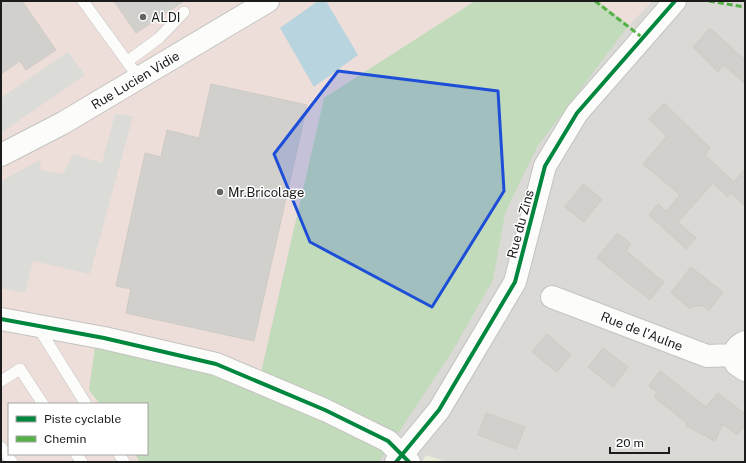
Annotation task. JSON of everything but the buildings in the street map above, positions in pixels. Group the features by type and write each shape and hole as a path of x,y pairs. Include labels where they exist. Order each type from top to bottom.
{"street":[{"name":"Rue Lucien Vidie","path":"1,155 63,123 133,70 268,1"},
{"name":"Rue du Zins","path":"402,459 439,410 515,282 545,166 577,113 675,1"},
{"name":"Rue de l'Aulne","path":"552,297 707,356 741,356"},
{"path":"1,319 104,338 216,364 325,410 388,441 402,459"}],"lane":[{"path":"83,1 133,70 184,12"},
{"path":"38,326 85,403"},
{"path":"1,381 20,369 42,403"},
{"path":"1,447 12,462"}],"highlighted area":[{"path":"338,71 498,91 504,191 432,307 310,242 274,154"}],"shaded area":[{"path":"1,1 475,1 324,98 261,373 89,390 99,403 8,403 8,455 136,455 140,462 1,462"},
{"path":"475,1 598,1 629,25 652,1 745,1 745,462 140,462 136,455 148,455 148,403 101,403"},
{"path":"598,1 652,1 629,25"},
{"path":"68,52 85,75 1,133 1,98"},
{"path":"115,114 133,116 90,274 33,261 25,293 1,288 1,181 40,160 41,170 63,174 73,154 102,163"}],"green space":[{"path":"475,1 598,1 629,25 537,147 505,213 493,280 453,350 379,462 140,462 136,455 148,455 148,403 99,403 89,390 98,326 181,345 261,373 324,98"},
{"path":"426,455 447,462 422,462"}],"water":[{"path":"318,1 326,1 358,55 314,87 280,28"}],"marked path":[{"path":"595,1 643,38"},
{"path":"709,1 745,7"}],"cycle path":[{"path":"396,462 439,410 515,282 545,166 577,113 675,1"},
{"path":"1,319 104,338 216,364 325,410 388,441 409,462"}],"place":[{"name":"ALDI","path":"143,17"},
{"name":"Mr.Bricolage","path":"220,192"}]}
